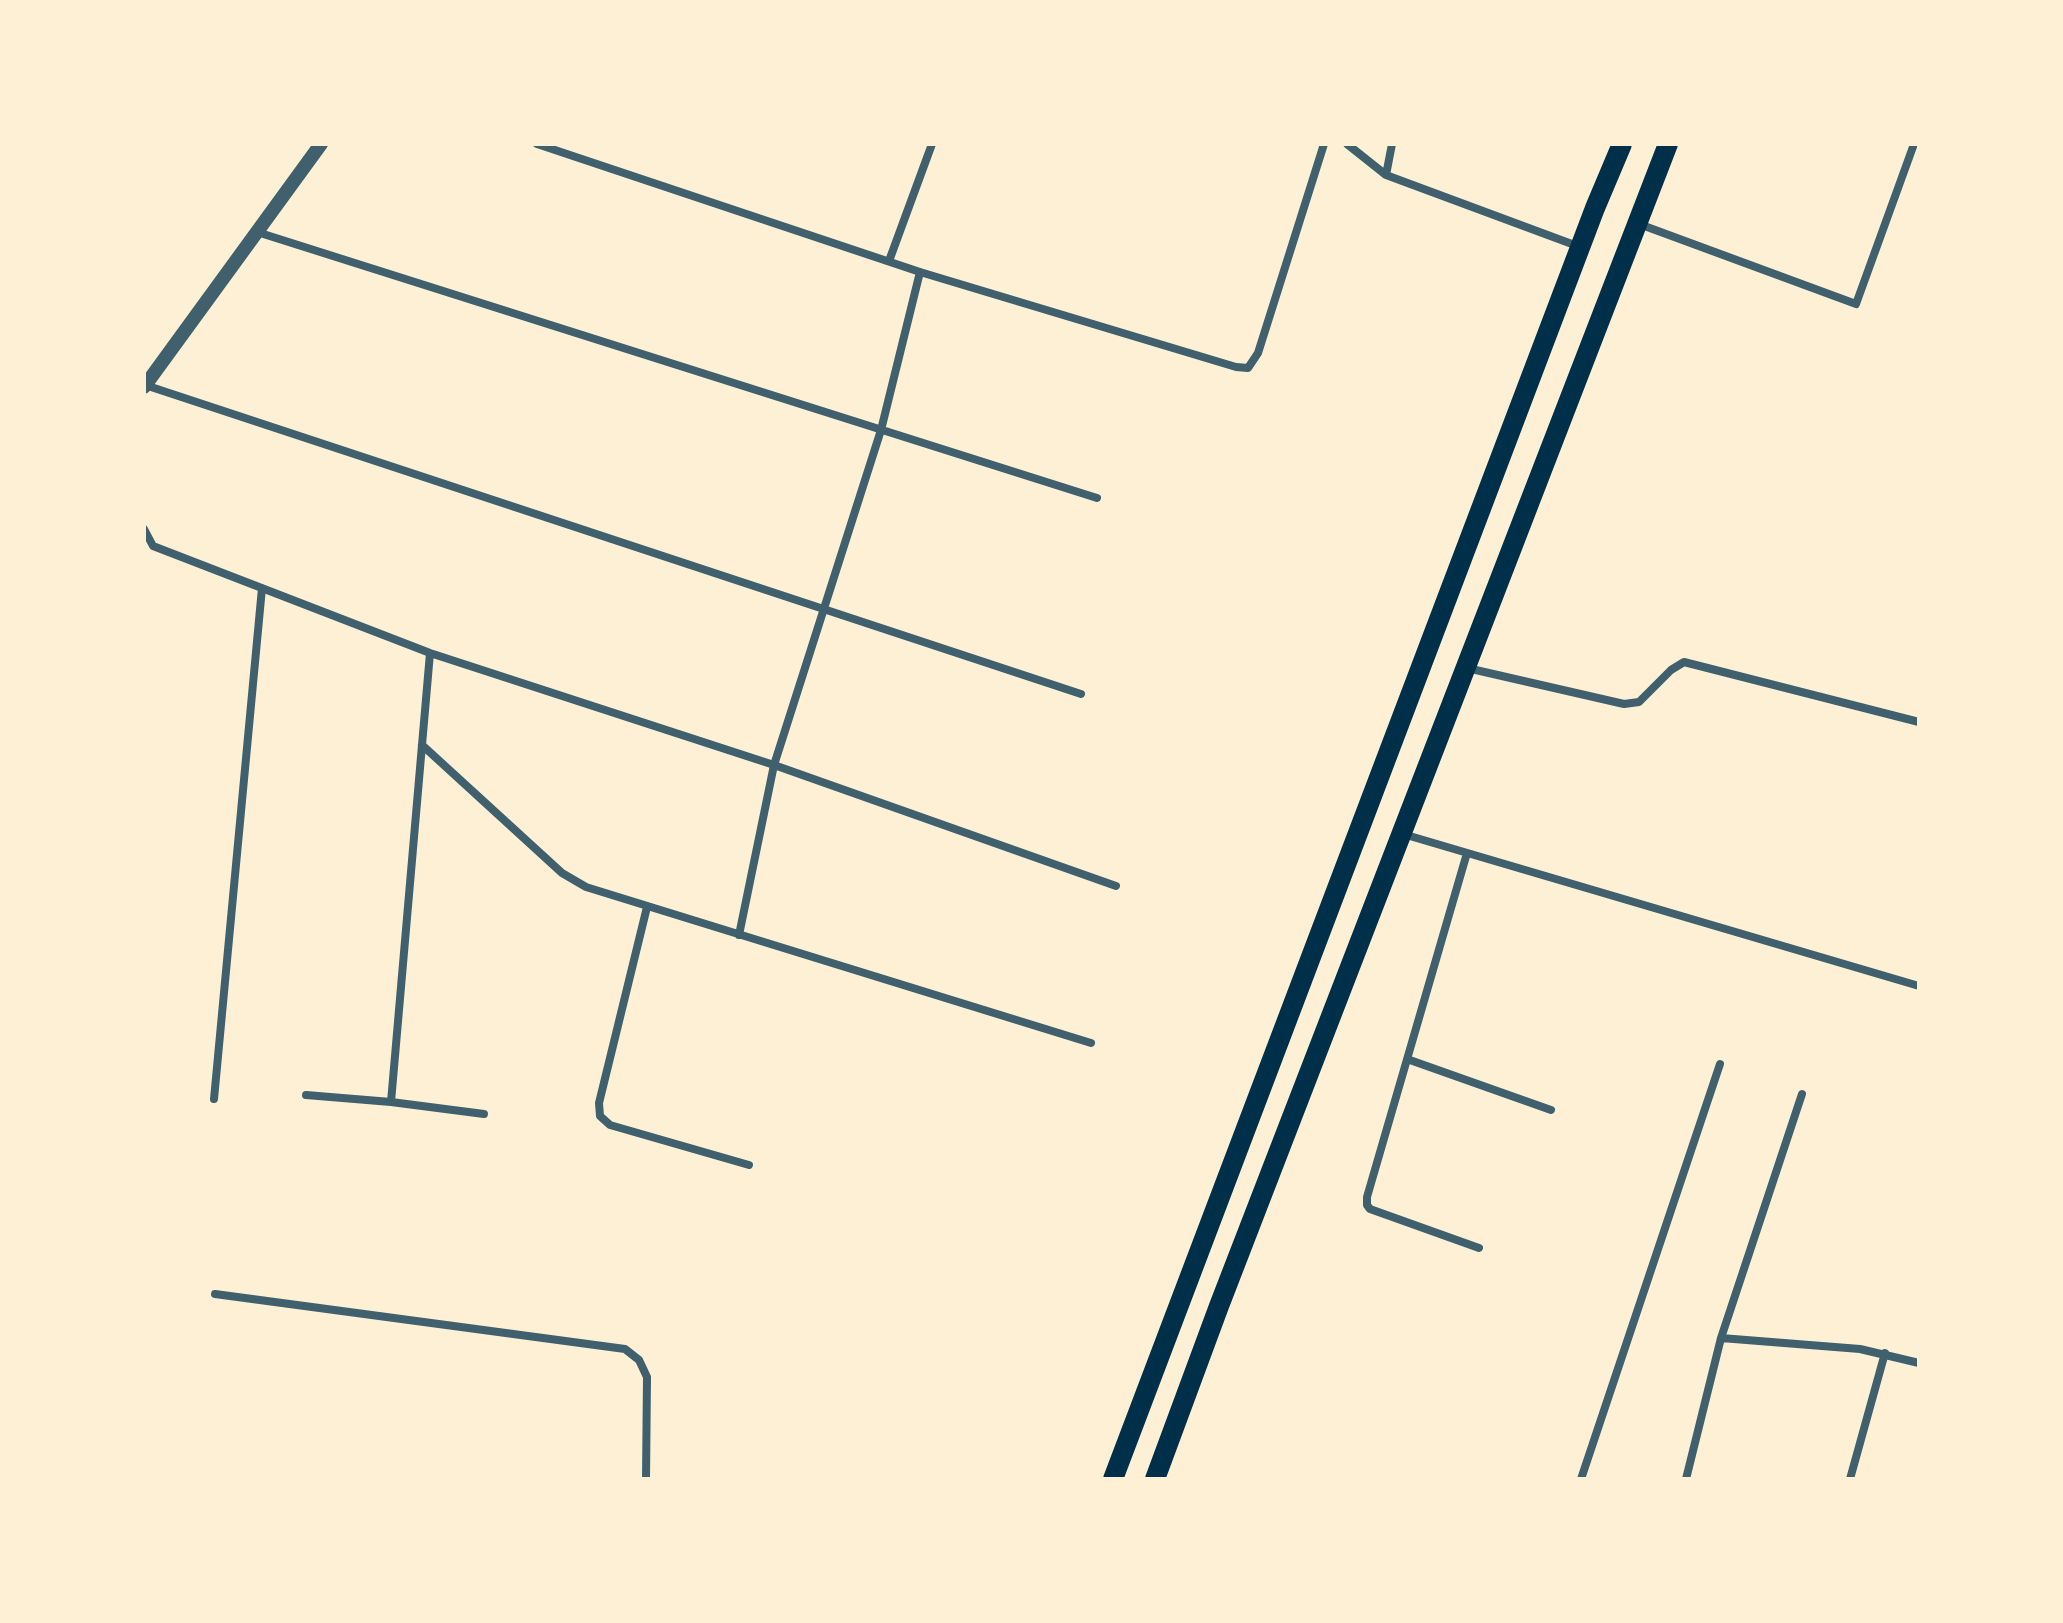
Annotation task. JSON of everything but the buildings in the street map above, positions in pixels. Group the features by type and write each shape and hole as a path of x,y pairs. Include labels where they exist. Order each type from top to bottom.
{"main road":[{"path":"1113,1479 1622,144"},
{"path":"1155,1479 1668,144"}],"street":[{"path":"537,144 920,272 1236,367 1248,368 1258,353 1324,144"},
{"path":"889,261 932,144"},
{"path":"1347,144 1386,175 1581,247"},
{"path":"1386,175 1392,144"},
{"path":"1639,224 1856,304 1914,144"},
{"path":"315,146 257,232 144,386 1081,694"},
{"path":"257,232 1097,498"},
{"path":"739,935 774,765 881,430 920,272"},
{"path":"144,529 153,546 430,653 774,765 1116,886"},
{"path":"214,1099 262,588"},
{"path":"391,1102 430,653"},
{"path":"1467,667 1624,704 1639,702 1671,670 1684,662 1919,722"},
{"path":"422,745 562,873 586,887 1091,1043"},
{"path":"1402,834 1919,986"},
{"path":"1467,853 1367,1205 1370,1209 1479,1248"},
{"path":"647,907 599,1103 600,1116 610,1125 749,1165"},
{"path":"1407,1059 1551,1110"},
{"path":"1583,1479 1720,1064"},
{"path":"1686,1479 1721,1338 1802,1094"},
{"path":"306,1095 484,1114"},
{"path":"215,1294 625,1349 639,1360 647,1377 646,1479"},
{"path":"1721,1338 1885,1353 1919,1363"},
{"path":"1850,1479 1885,1353"}]}
